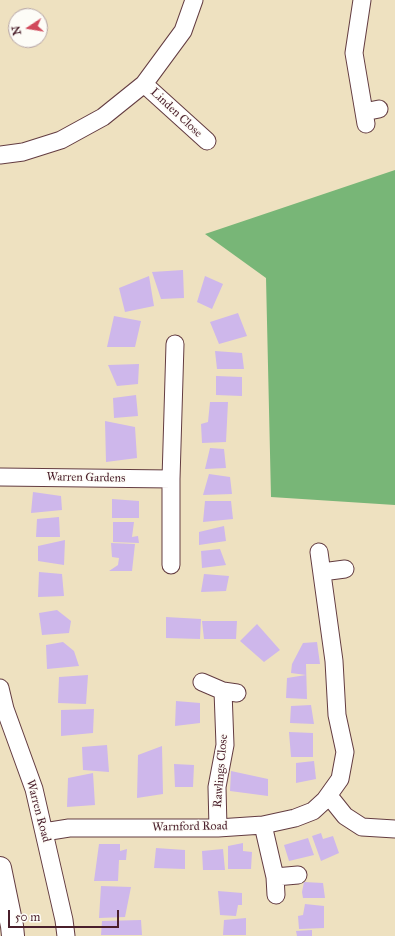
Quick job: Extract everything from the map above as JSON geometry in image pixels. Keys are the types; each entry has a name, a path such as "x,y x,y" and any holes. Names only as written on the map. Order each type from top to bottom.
{"street":[{"path":"0,155 23,152 61,140 103,117 144,84 183,31 194,0"},
{"path":"362,0 354,53 370,115"},
{"name":"Linden Close","path":"144,84 207,141"},
{"path":"170,565 171,479 176,344"},
{"name":"Warren Gardens","path":"0,477 171,479"},
{"name":"Warnford Road","path":"44,832 69,828 218,828 263,825 295,818 313,811 328,796 340,779 345,752 337,715 334,661 319,552"},
{"path":"322,572 345,569"},
{"name":"Rawlings Close","path":"202,682 230,692 225,745 217,787 218,828"},
{"name":"Warren Road","path":"0,688 5,709 34,789 64,920 66,936"},
{"path":"328,796 346,816 362,827 395,829"},
{"path":"263,825 275,877 276,895"},
{"path":"0,868 12,926 12,936"},
{"path":"275,877 298,875"}],"green space":[{"path":"395,170 395,505 271,497 266,278 205,234"}],"building":[{"path":"183,270 184,298 161,299 152,272"},
{"path":"149,276 154,306 125,312 119,288"},
{"path":"205,276 223,284 212,309 197,302"},
{"path":"238,313 247,336 219,344 210,322"},
{"path":"114,316 141,321 135,347 107,347"},
{"path":"215,351 242,353 244,369 217,369"},
{"path":"139,364 138,384 117,386 108,365"},
{"path":"216,376 242,377 242,396 216,395"},
{"path":"136,395 138,416 114,418 113,398"},
{"path":"210,402 228,402 226,442 202,443 201,424 208,422"},
{"path":"105,421 135,427 137,458 106,462"},
{"path":"210,448 224,449 226,468 205,469"},
{"path":"209,474 230,477 232,494 203,495"},
{"path":"33,492 61,496 62,510 31,513"},
{"path":"112,499 139,501 139,518 112,518"},
{"path":"205,501 231,501 233,519 203,522"},
{"path":"59,517 60,537 36,537 37,519"},
{"path":"113,522 134,522 132,537 138,536 139,543 113,542"},
{"path":"224,526 226,541 199,545 199,532"},
{"path":"65,540 64,565 38,561 38,546"},
{"path":"111,543 135,544 132,571 109,571 118,565 119,558 112,557"},
{"path":"220,549 226,565 202,568 201,551"},
{"path":"39,572 62,574 64,596 38,597"},
{"path":"204,574 229,576 226,591 201,592"},
{"path":"57,610 71,621 69,633 42,635 39,613"},
{"path":"166,617 201,619 200,639 166,638"},
{"path":"202,621 237,621 236,639 204,639"},
{"path":"257,624 280,650 264,662 240,641"},
{"path":"63,642 74,651 79,666 47,669 46,645"},
{"path":"317,642 320,664 306,664 307,699 286,698 287,678 306,675 291,673 292,664 303,643"},
{"path":"88,675 86,704 58,703 59,677"},
{"path":"176,701 200,703 200,723 175,726"},
{"path":"311,705 314,724 290,723 291,706"},
{"path":"94,709 93,733 61,736 61,710"},
{"path":"289,732 313,733 313,757 291,757"},
{"path":"107,745 109,772 83,770 82,747"},
{"path":"162,746 163,794 137,798 138,755"},
{"path":"314,761 316,779 296,783 296,763"},
{"path":"174,764 194,765 193,787 175,787"},
{"path":"231,771 268,779 268,796 230,791"},
{"path":"93,773 95,805 67,807 68,778"},
{"path":"321,833 323,839 333,836 339,853 321,861 312,836"},
{"path":"308,838 314,855 289,861 284,845"},
{"path":"243,843 243,851 252,852 251,869 228,869 228,846"},
{"path":"99,844 120,844 120,851 127,849 126,860 119,860 118,881 94,881"},
{"path":"156,848 185,850 185,869 154,868"},
{"path":"223,849 225,870 203,870 202,851"},
{"path":"304,882 323,883 325,898 303,898 302,892"},
{"path":"101,886 131,887 125,917 99,918"},
{"path":"218,891 242,893 242,905 238,905 236,916 220,915"},
{"path":"305,904 324,906 324,928 299,929 298,916 303,915"},
{"path":"246,918 246,935 223,935 224,920"},
{"path":"141,920 142,935 101,935 102,921"},
{"path":"312,930 312,936 297,936 296,931"}]}
